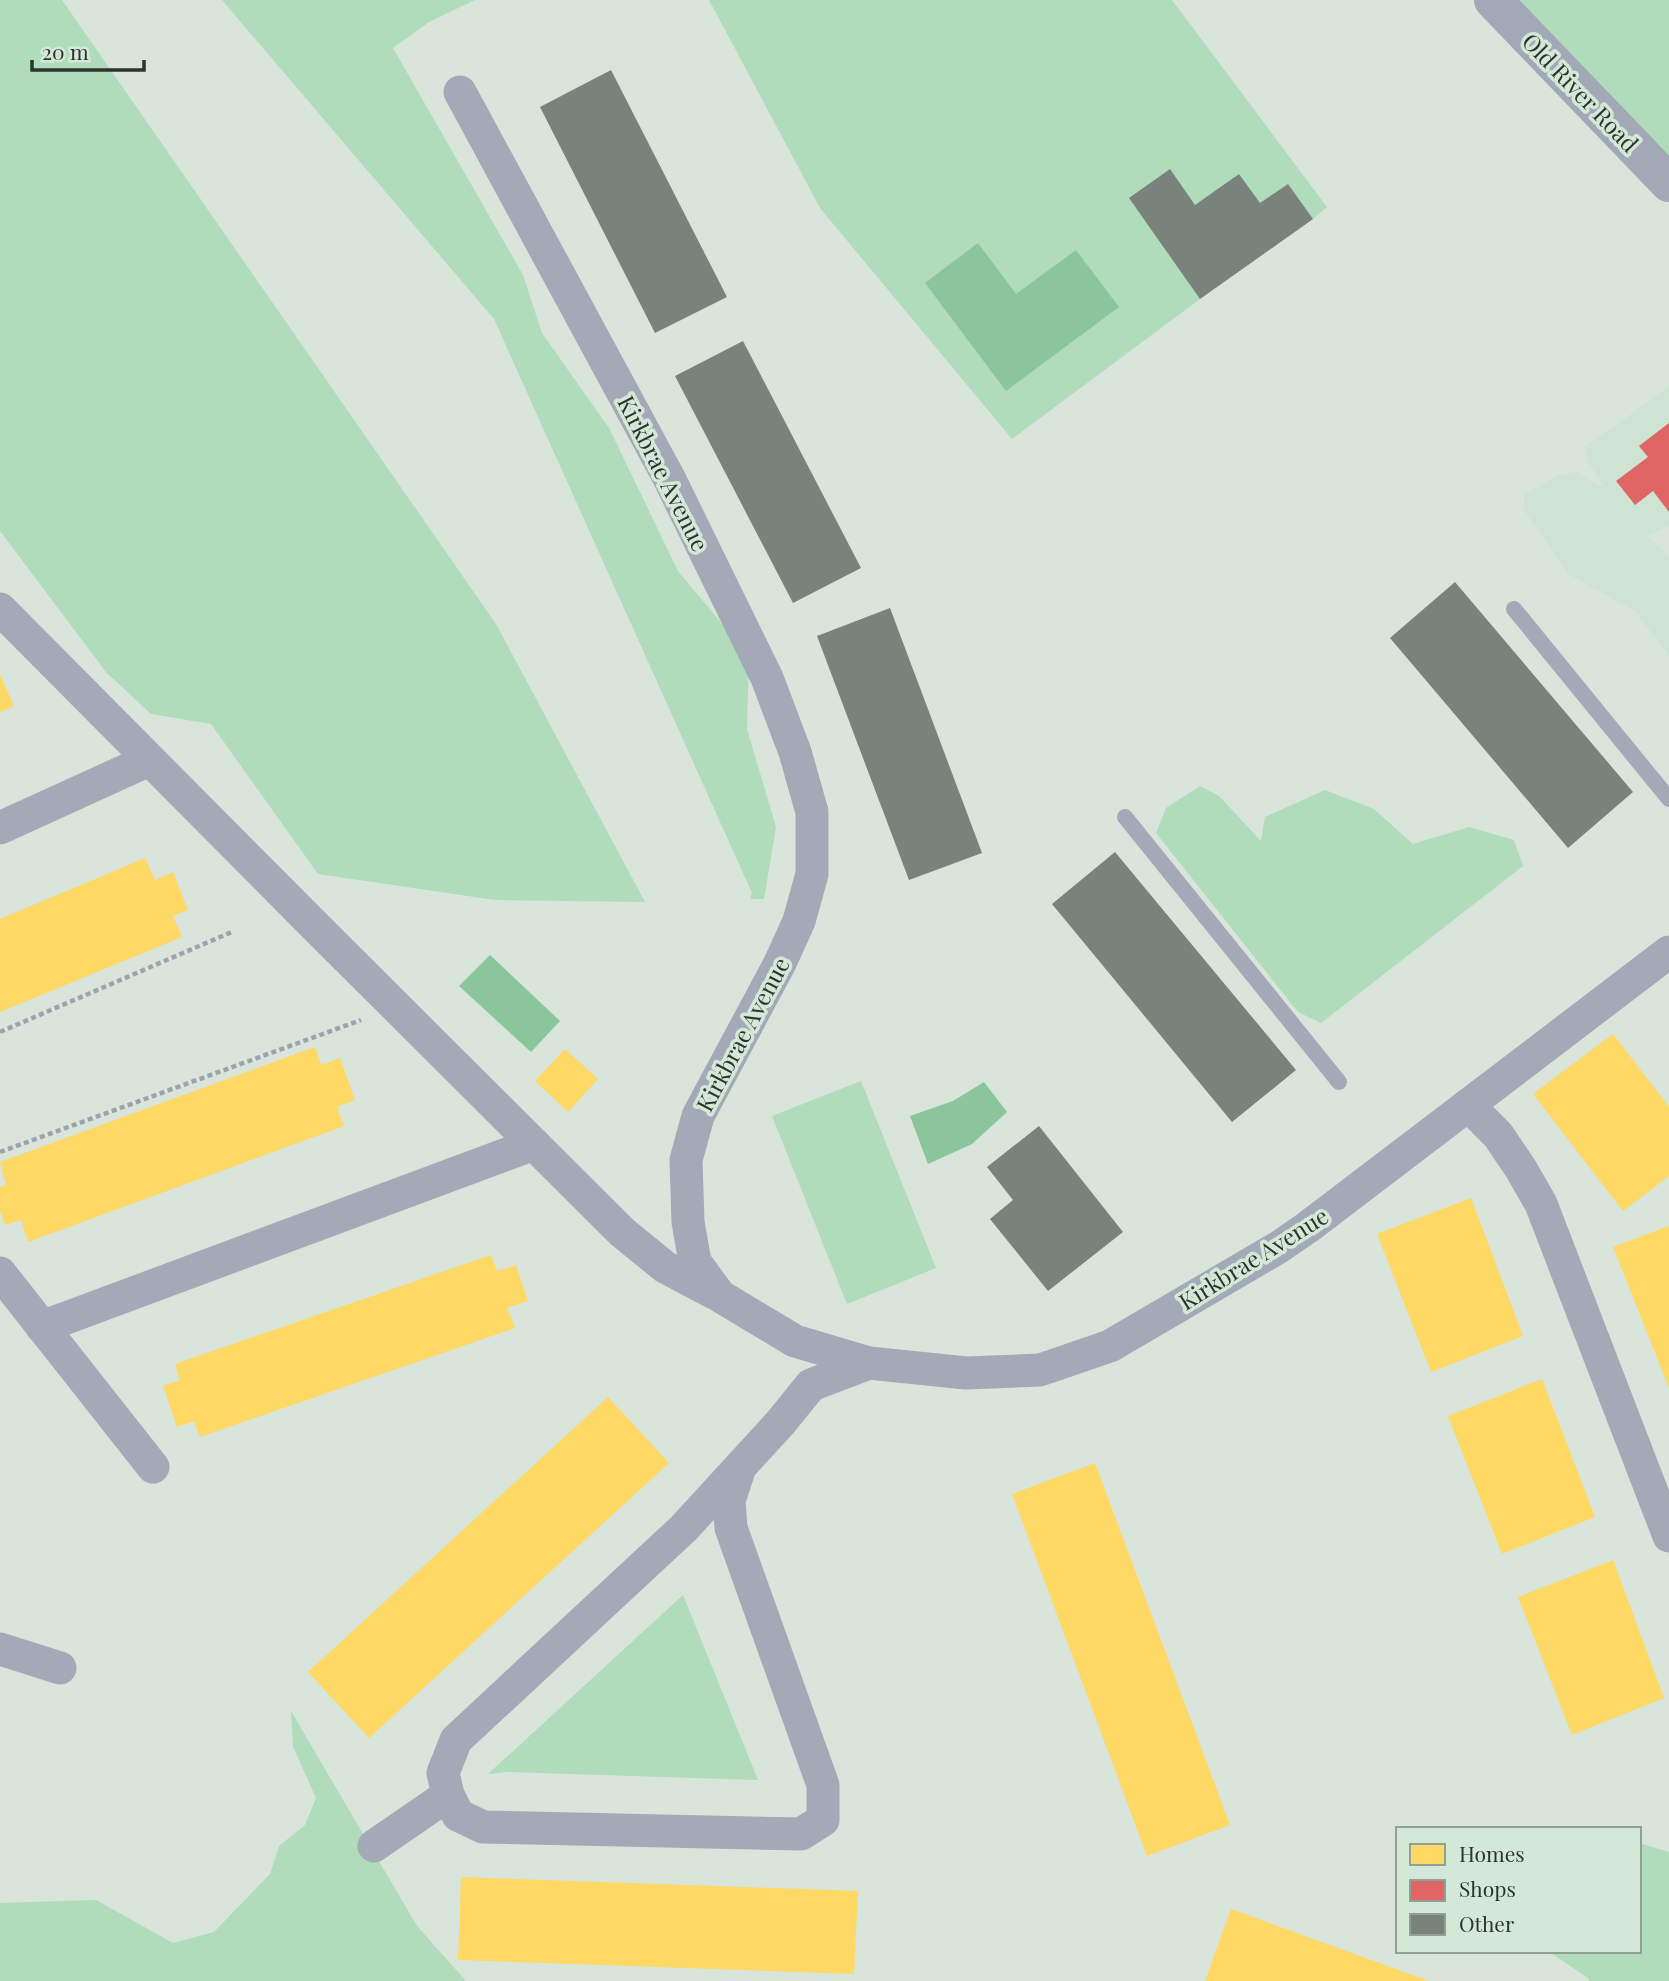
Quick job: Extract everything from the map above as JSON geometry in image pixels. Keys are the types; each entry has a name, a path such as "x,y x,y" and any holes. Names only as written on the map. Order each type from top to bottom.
{"main road":[{"name":"Old River Road","path":"1493,0 1669,183"}],"street":[{"name":"Kirkbrae Avenue","path":"460,92 668,478 767,678 795,752 812,812 812,874 799,921 780,963 698,1116 686,1160 688,1222 695,1262 720,1296 795,1341 869,1363 966,1373 1040,1370 1110,1346 1279,1247 1669,952"},
{"path":"0,609 275,888 622,1232 665,1267 720,1296"},
{"path":"0,828 149,760"},
{"path":"1468,1105 1498,1135 1521,1168 1541,1205 1669,1536"},
{"path":"42,1327 534,1144"},
{"path":"0,1273 153,1467"},
{"path":"740,1466 729,1501 731,1528 823,1785 823,1820 801,1835 483,1827 458,1815 448,1795 443,1773 456,1740 684,1528 740,1466 781,1422 811,1385 869,1363"},
{"path":"0,1649 60,1668"},
{"path":"374,1846 448,1795"}],"lane":[{"path":"1514,609 1669,799"},
{"path":"1125,817 1339,1082"}],"path":[{"path":"0,1032 234,931"},
{"path":"0,1152 398,1007"}],"shaded area":[{"path":"0,0 62,0 496,624 645,902 495,900 318,874 211,724 151,714 106,672 0,531"},
{"path":"222,0 475,0 429,22 393,48 523,275 542,333 609,428 678,571 749,656 747,729 776,827 764,899 750,899 752,893 494,319"},
{"path":"709,0 1172,0 1327,207 1012,439 820,208"},
{"path":"1493,0 1669,0 1669,183"},
{"path":"978,243 1016,294 1076,250 1119,307 1006,391 925,283"},
{"path":"1669,387 1669,526 1647,536 1669,557 1669,655 1635,611 1568,574 1524,510 1524,495 1557,476 1576,472 1605,487 1588,462 1585,447"},
{"path":"1200,786 1219,796 1261,841 1265,817 1325,790 1374,809 1413,844 1469,827 1514,840 1523,866 1321,1023 1298,1012 1156,833 1166,808"},
{"path":"490,955 560,1021 531,1052 459,986"},
{"path":"861,1081 936,1268 847,1304 772,1116"},
{"path":"984,1082 1007,1112 972,1144 928,1164 910,1116 953,1101"},
{"path":"683,1595 758,1780 507,1772 488,1774"},
{"path":"291,1711 417,1926 466,1981 0,1981 0,1903 96,1900 173,1943 214,1932 270,1874 279,1846 305,1825 316,1798 293,1747"},
{"path":"1641,1844 1669,1852 1669,1981 1589,1981 1551,1953 1641,1953"}],"building: Homes":[{"path":"0,674 14,706 0,712"},
{"path":"145,858 155,880 173,872 188,910 173,916 182,937 0,1012 0,919"},
{"path":"1613,1034 1669,1107 1669,1176 1623,1211 1533,1094"},
{"path":"315,1047 321,1065 340,1058 355,1100 337,1107 344,1126 28,1242 21,1220 5,1225 0,1211 0,1187 6,1185 0,1162"},
{"path":"565,1049 598,1079 568,1112 535,1081"},
{"path":"1471,1198 1523,1336 1431,1372 1377,1234"},
{"path":"1669,1226 1669,1388 1613,1247"},
{"path":"491,1255 497,1271 516,1265 528,1301 507,1308 515,1328 200,1437 194,1421 177,1427 163,1386 180,1380 175,1364"},
{"path":"1542,1379 1595,1517 1502,1554 1448,1416"},
{"path":"608,1397 669,1463 369,1738 308,1672"},
{"path":"1095,1463 1230,1825 1147,1856 1012,1494"},
{"path":"1613,1560 1664,1698 1572,1735 1518,1597"},
{"path":"461,1877 858,1891 854,1974 458,1960"},
{"path":"1231,1909 1429,1981 1205,1981"}],"building: Shops":[{"path":"1669,423 1669,512 1653,491 1635,505 1616,481 1648,457 1639,446"}],"building: Other":[{"path":"611,70 727,297 655,333 540,107"},
{"path":"1170,169 1195,205 1239,174 1260,203 1288,184 1313,219 1200,299 1129,198"},
{"path":"743,341 861,568 793,603 675,376"},
{"path":"1455,582 1633,792 1568,848 1390,638"},
{"path":"890,608 982,853 909,880 817,636"},
{"path":"1115,852 1296,1070 1232,1122 1052,904"},
{"path":"1039,1126 1123,1232 1048,1291 990,1219 1013,1200 987,1167"}]}
